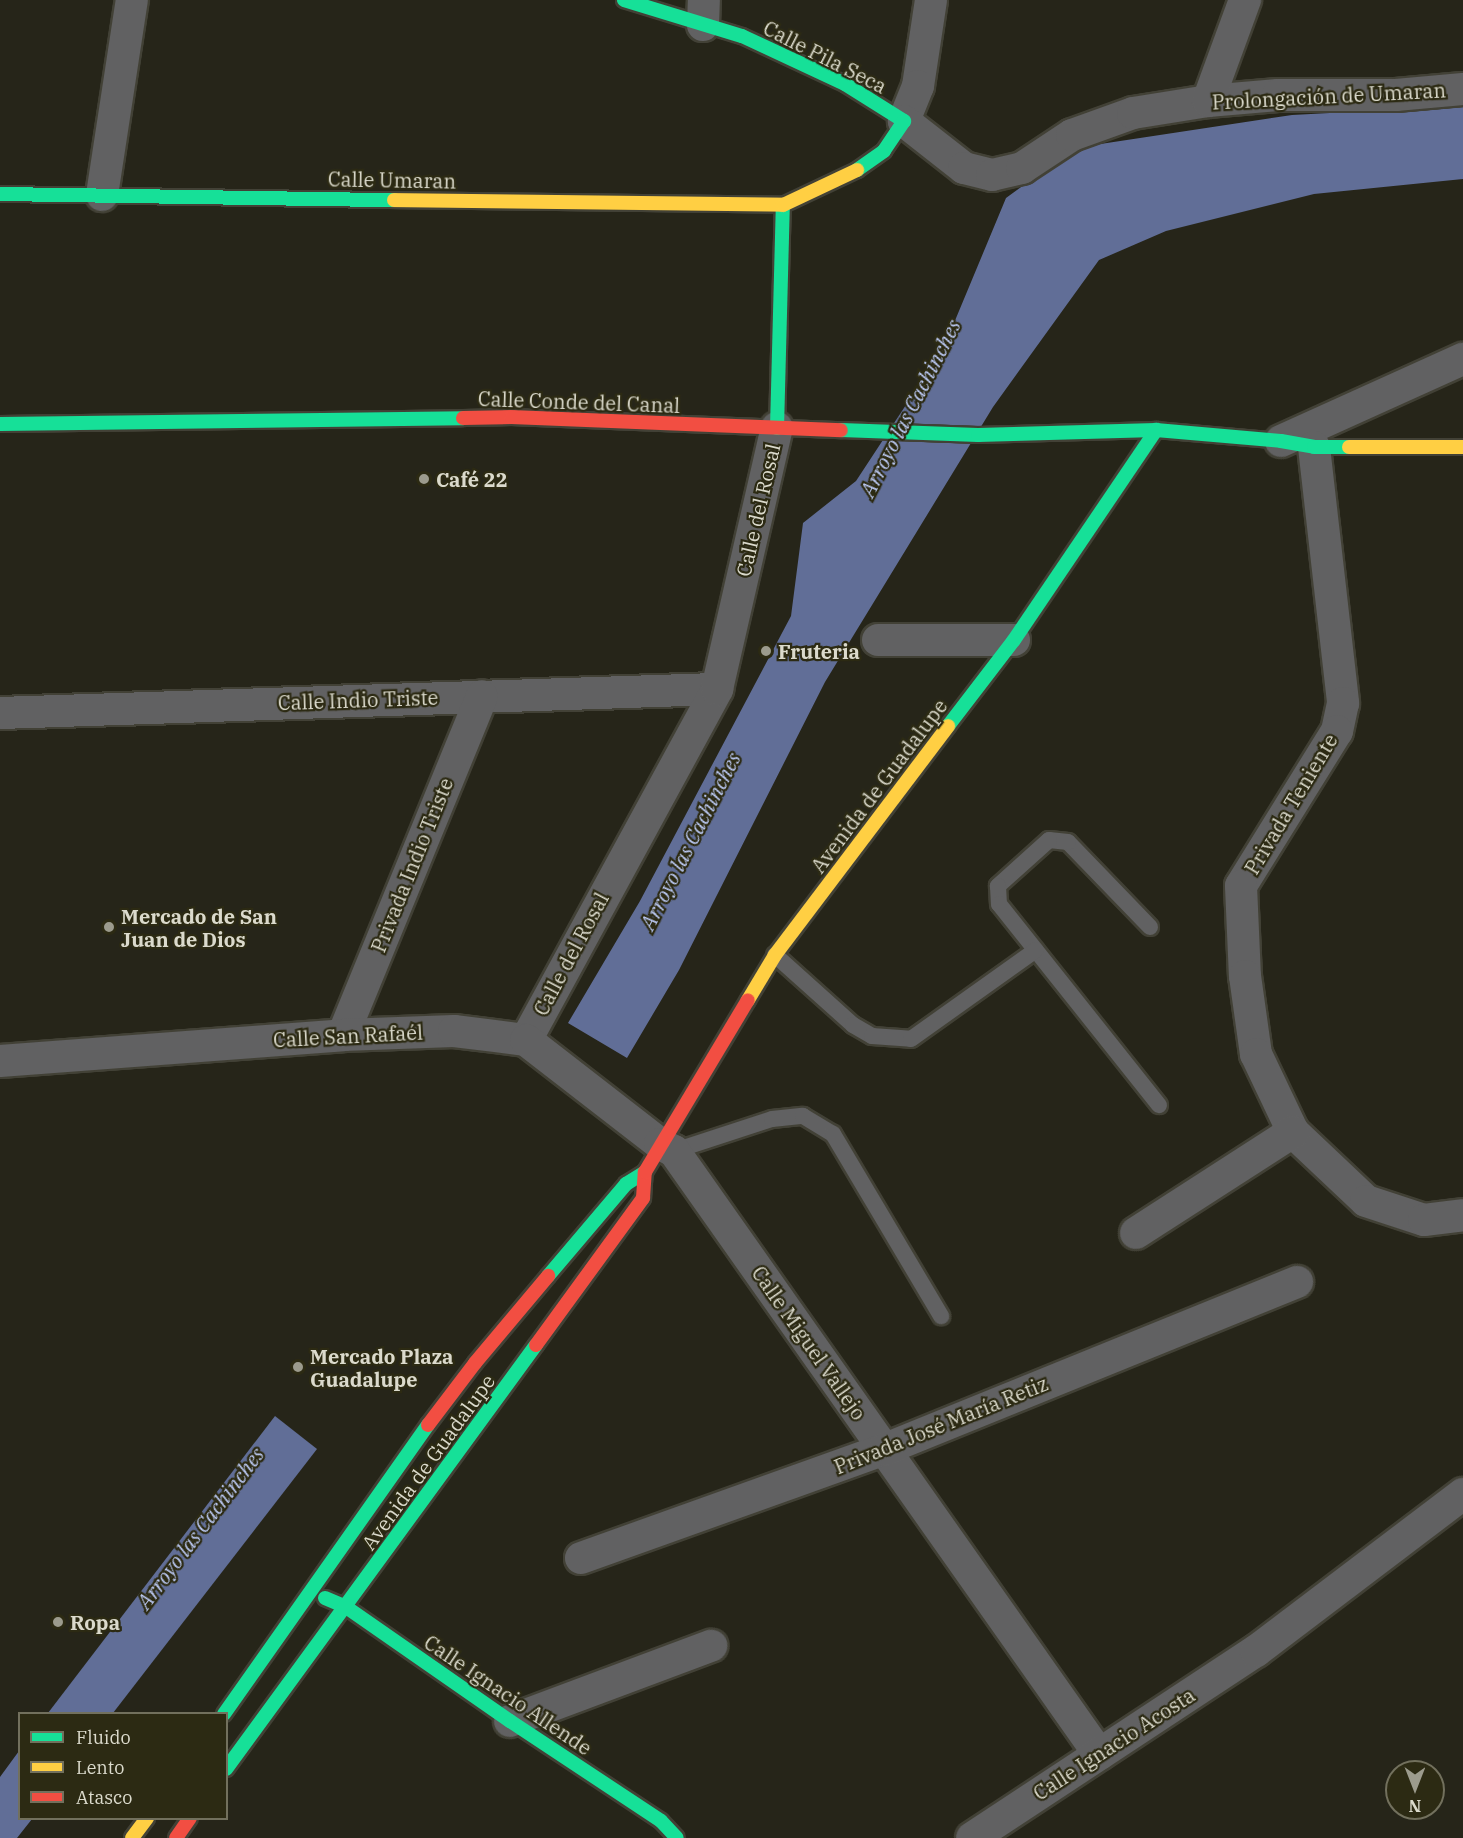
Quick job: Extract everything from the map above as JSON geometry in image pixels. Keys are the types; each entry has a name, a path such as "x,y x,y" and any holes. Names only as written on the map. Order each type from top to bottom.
{"street":[{"path":"102,195 132,0"},
{"name":"Calle Pila Seca","path":"624,0 704,12 742,36 845,84 904,121"},
{"path":"783,205 853,173 884,151 904,121 918,86 931,0"},
{"path":"1208,101 1245,0"},
{"name":"Prolongación de Umaran","path":"904,121 964,168 992,175 1022,168 1072,135 1123,117 1208,101 1278,95 1396,95 1463,89"},
{"name":"Calle Umaran","path":"0,194 783,205"},
{"name":"Calle del Rosal","path":"532,1044 717,688 777,428 783,205"},
{"path":"1281,441 1463,358"},
{"name":"Calle Conde del Canal","path":"0,424 512,417 978,435 1156,430 1281,441 1314,447 1463,447"},
{"name":"Avenida de Guadalupe","path":"225,1712 312,1592 400,1462 475,1363 626,1184 645,1172 667,1147 775,955 1014,640 1156,430"},
{"name":"Privada Teniente","path":"1314,447 1343,703 1337,731 1241,886 1245,976 1256,1054 1293,1132 1366,1201 1424,1220 1463,1215"},
{"path":"878,640 1014,640"},
{"name":"Calle Indio Triste","path":"0,713 717,688"},
{"name":"Privada Indio Triste","path":"343,1035 482,696"},
{"name":"Calle San Rafaél","path":"0,1061 343,1035 454,1031 532,1044"},
{"path":"532,1044 667,1147"},
{"path":"1136,1233 1293,1132"},
{"name":"Calle Miguel Vallejo","path":"667,1147 1100,1754"},
{"name":"Avenida de Guadalupe","path":"228,1766 643,1198 645,1172"},
{"name":"Privada José María Retiz","path":"581,1557 883,1450 1297,1282"},
{"name":"Calle Ignacio Acosta","path":"972,1838 1256,1651 1463,1494"},
{"name":"Calle Ignacio Allende","path":"312,1592 346,1607 510,1721 661,1821 677,1838"},
{"path":"510,1721 711,1646"},
{"path":"132,1838 146,1820"},
{"path":"176,1838 189,1820"}],"lane":[{"path":"1150,927 1068,842 1049,840 998,886 999,904 1159,1105"},
{"path":"775,955 853,1024 872,1036 911,1039 1036,950"},
{"path":"667,1147 772,1119 803,1116 833,1134 941,1316"}],"water":[{"name":"Arroyo las Cachinches","path":"1463,106 1463,179 1314,194 1166,231 1099,260 993,407 825,682 679,970 627,1058 568,1023 640,901 791,616 803,523 856,481 944,347 1006,198 1074,148 1292,115"},
{"name":"Arroyo las Cachinches","path":"275,1416 317,1449 114,1712 49,1712"},
{"path":"18,1752 18,1820 31,1820 17,1838 0,1838 0,1777"}],"traffic: fast":[{"path":"624,0 742,36 845,84 904,121 884,151 857,170"},
{"path":"0,194 394,200"},
{"path":"777,428 783,205"},
{"path":"0,424 463,418"},
{"path":"841,430 978,435 1156,430 1281,441 1314,447 1349,447"},
{"path":"948,726 1014,640 1156,430"},
{"path":"548,1276 626,1184 645,1172"},
{"path":"228,1766 536,1345"},
{"path":"225,1712 428,1425"},
{"path":"325,1598 346,1607 510,1721 661,1821 677,1838"}],"traffic: slow":[{"path":"394,200 783,205 857,170"},
{"path":"1349,447 1463,447"},
{"path":"748,1000 775,955 948,726"},
{"path":"132,1838 146,1820"}],"traffic: jam":[{"path":"463,418 512,417 841,430"},
{"path":"536,1345 643,1198 645,1172 748,1000"},
{"path":"428,1425 475,1363 548,1276"},
{"path":"176,1838 189,1820"}],"place":[{"name":"Café 22","path":"424,479"},
{"name":"Fruteria","path":"766,651"},
{"name":"Mercado de San Juan de Dios","path":"109,927"},
{"name":"Mercado Plaza Guadalupe","path":"298,1367"},
{"name":"Ropa","path":"58,1622"}]}
